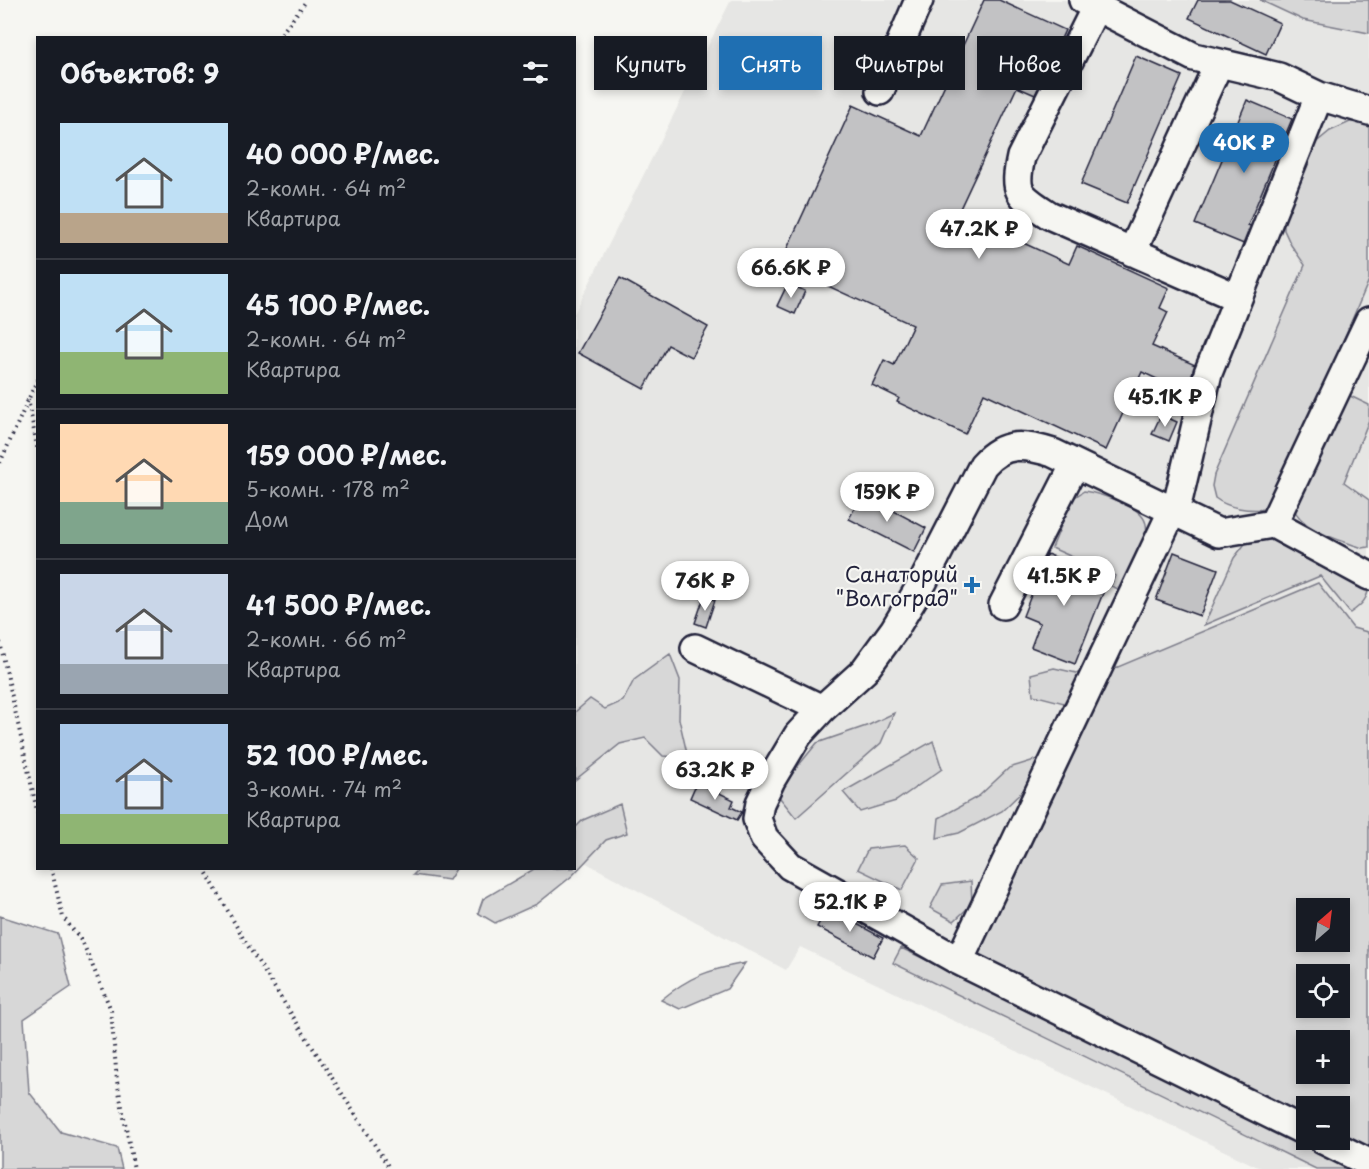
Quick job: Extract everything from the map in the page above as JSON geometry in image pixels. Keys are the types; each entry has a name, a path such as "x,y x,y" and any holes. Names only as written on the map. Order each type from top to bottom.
{"street":[{"path":"880,91 919,0"},
{"path":"1238,298 1048,215 1022,197 1016,179 1021,157 1089,3 1194,57 1279,77 1319,96 1369,111"},
{"path":"1132,252 1219,63"},
{"path":"959,961 1179,497 1208,373 1319,96"},
{"path":"1273,524 1369,321"},
{"path":"1296,1127 959,961 790,866 764,838 757,819 760,803 771,780 798,735 822,709 864,671 894,630 923,582 983,465 994,453 1010,448 1031,447 1053,453 1219,533 1273,524 1369,576"},
{"path":"1003,605 1075,464"},
{"path":"695,648 822,709"},
{"path":"1344,1150 1369,1162"}],"path":[{"path":"280,36 308,0"},
{"path":"0,463 36,382"},
{"path":"28,399 36,441"},
{"path":"0,642 36,805"},
{"path":"51,870 63,917 83,943 111,1010 117,1081 134,1169"},
{"path":"205,870 243,938 390,1169"}],"shaded area":[{"name":"Санаторий \"Волгоград\"","path":"731,0 1294,0 1369,22 1369,1169 1262,1169 800,947 786,970 576,858 576,310 686,90 707,90 707,48"},
{"path":"1260,0 1369,0 1369,33 1303,20"},
{"path":"1369,121 1369,280 1278,493 1265,509 1252,510 1226,504 1215,498 1212,486 1214,475 1305,265 1284,230 1284,210 1313,145 1330,131 1350,122"},
{"path":"1344,393 1369,405 1369,420 1344,482 1369,500 1369,547 1362,548 1312,528 1303,521 1292,505"},
{"path":"1084,491 1107,497 1130,507 1143,517 1146,523 1144,547 1126,592 1111,586 1115,576 1052,548 1072,499"},
{"path":"1281,536 1369,583 1364,601 1350,613 1320,576 1204,625 1234,558 1248,540"},
{"path":"1318,583 1353,628 1367,632 1369,635 1369,1150 1350,1141 1350,1096 1296,1096 1296,1115 974,958 1113,669"},
{"path":"670,654 680,680 679,719 688,758 663,756 645,738 620,744 576,779 576,711 590,699 605,709 623,701 634,680"},
{"path":"1054,668 1081,674 1064,703 1033,695 1031,674"},
{"path":"894,713 881,743 796,818 776,793 817,743 869,725"},
{"path":"933,741 942,769 896,801 860,812 843,792"},
{"path":"1041,758 1029,785 1002,811 959,833 937,838 939,818 979,796 1009,768"},
{"path":"620,804 627,833 606,840 572,876 537,904 495,923 478,913 483,899 532,870 576,870 576,827 583,820"},
{"path":"905,845 919,858 902,890 858,869 868,849"},
{"path":"418,870 455,870 449,880 413,875"},
{"path":"971,881 972,904 954,921 930,908 942,885"},
{"path":"0,916 58,934 71,987 24,1019 29,1092 61,1132 117,1148 122,1169 0,1169"},
{"path":"901,948 1296,1135 1296,1150 1329,1150 1369,1169 1316,1169 893,963"},
{"path":"745,963 727,989 680,1009 661,1000 681,985 700,975"}],"building":[{"path":"984,0 999,0 1065,30 1062,36 977,36 977,90 1016,90 958,213 1069,264 1077,246 1169,288 1160,308 1168,312 1152,346 1202,368 1189,394 1142,372 1106,450 984,393 965,434 897,402 899,398 872,385 884,360 894,365 913,325 780,264 853,105 921,136 942,90 965,90 965,41"},
{"path":"1198,0 1230,0 1280,23 1266,54 1189,18"},
{"path":"1136,56 1182,76 1127,203 1081,184"},
{"path":"1024,90 1037,90 1035,95"},
{"path":"1247,100 1292,119 1248,225 1259,229 1251,247 1195,224"},
{"path":"620,278 708,327 691,357 668,345 644,389 578,353"},
{"path":"788,283 805,291 795,314 777,306"},
{"path":"1161,415 1177,422 1169,441 1152,434"},
{"path":"862,494 926,528 914,552 849,519"},
{"path":"1174,552 1218,569 1200,616 1156,600"},
{"path":"1047,554 1109,578 1075,664 1031,647 1040,623 1023,616"},
{"path":"704,597 715,600 706,627 695,623"},
{"path":"697,782 734,800 731,807 742,812 737,820 690,798"},
{"path":"827,908 883,938 873,957 817,927"}],"place":[{"name":"Санаторий \"Волгоград\"","path":"972,585"}]}
